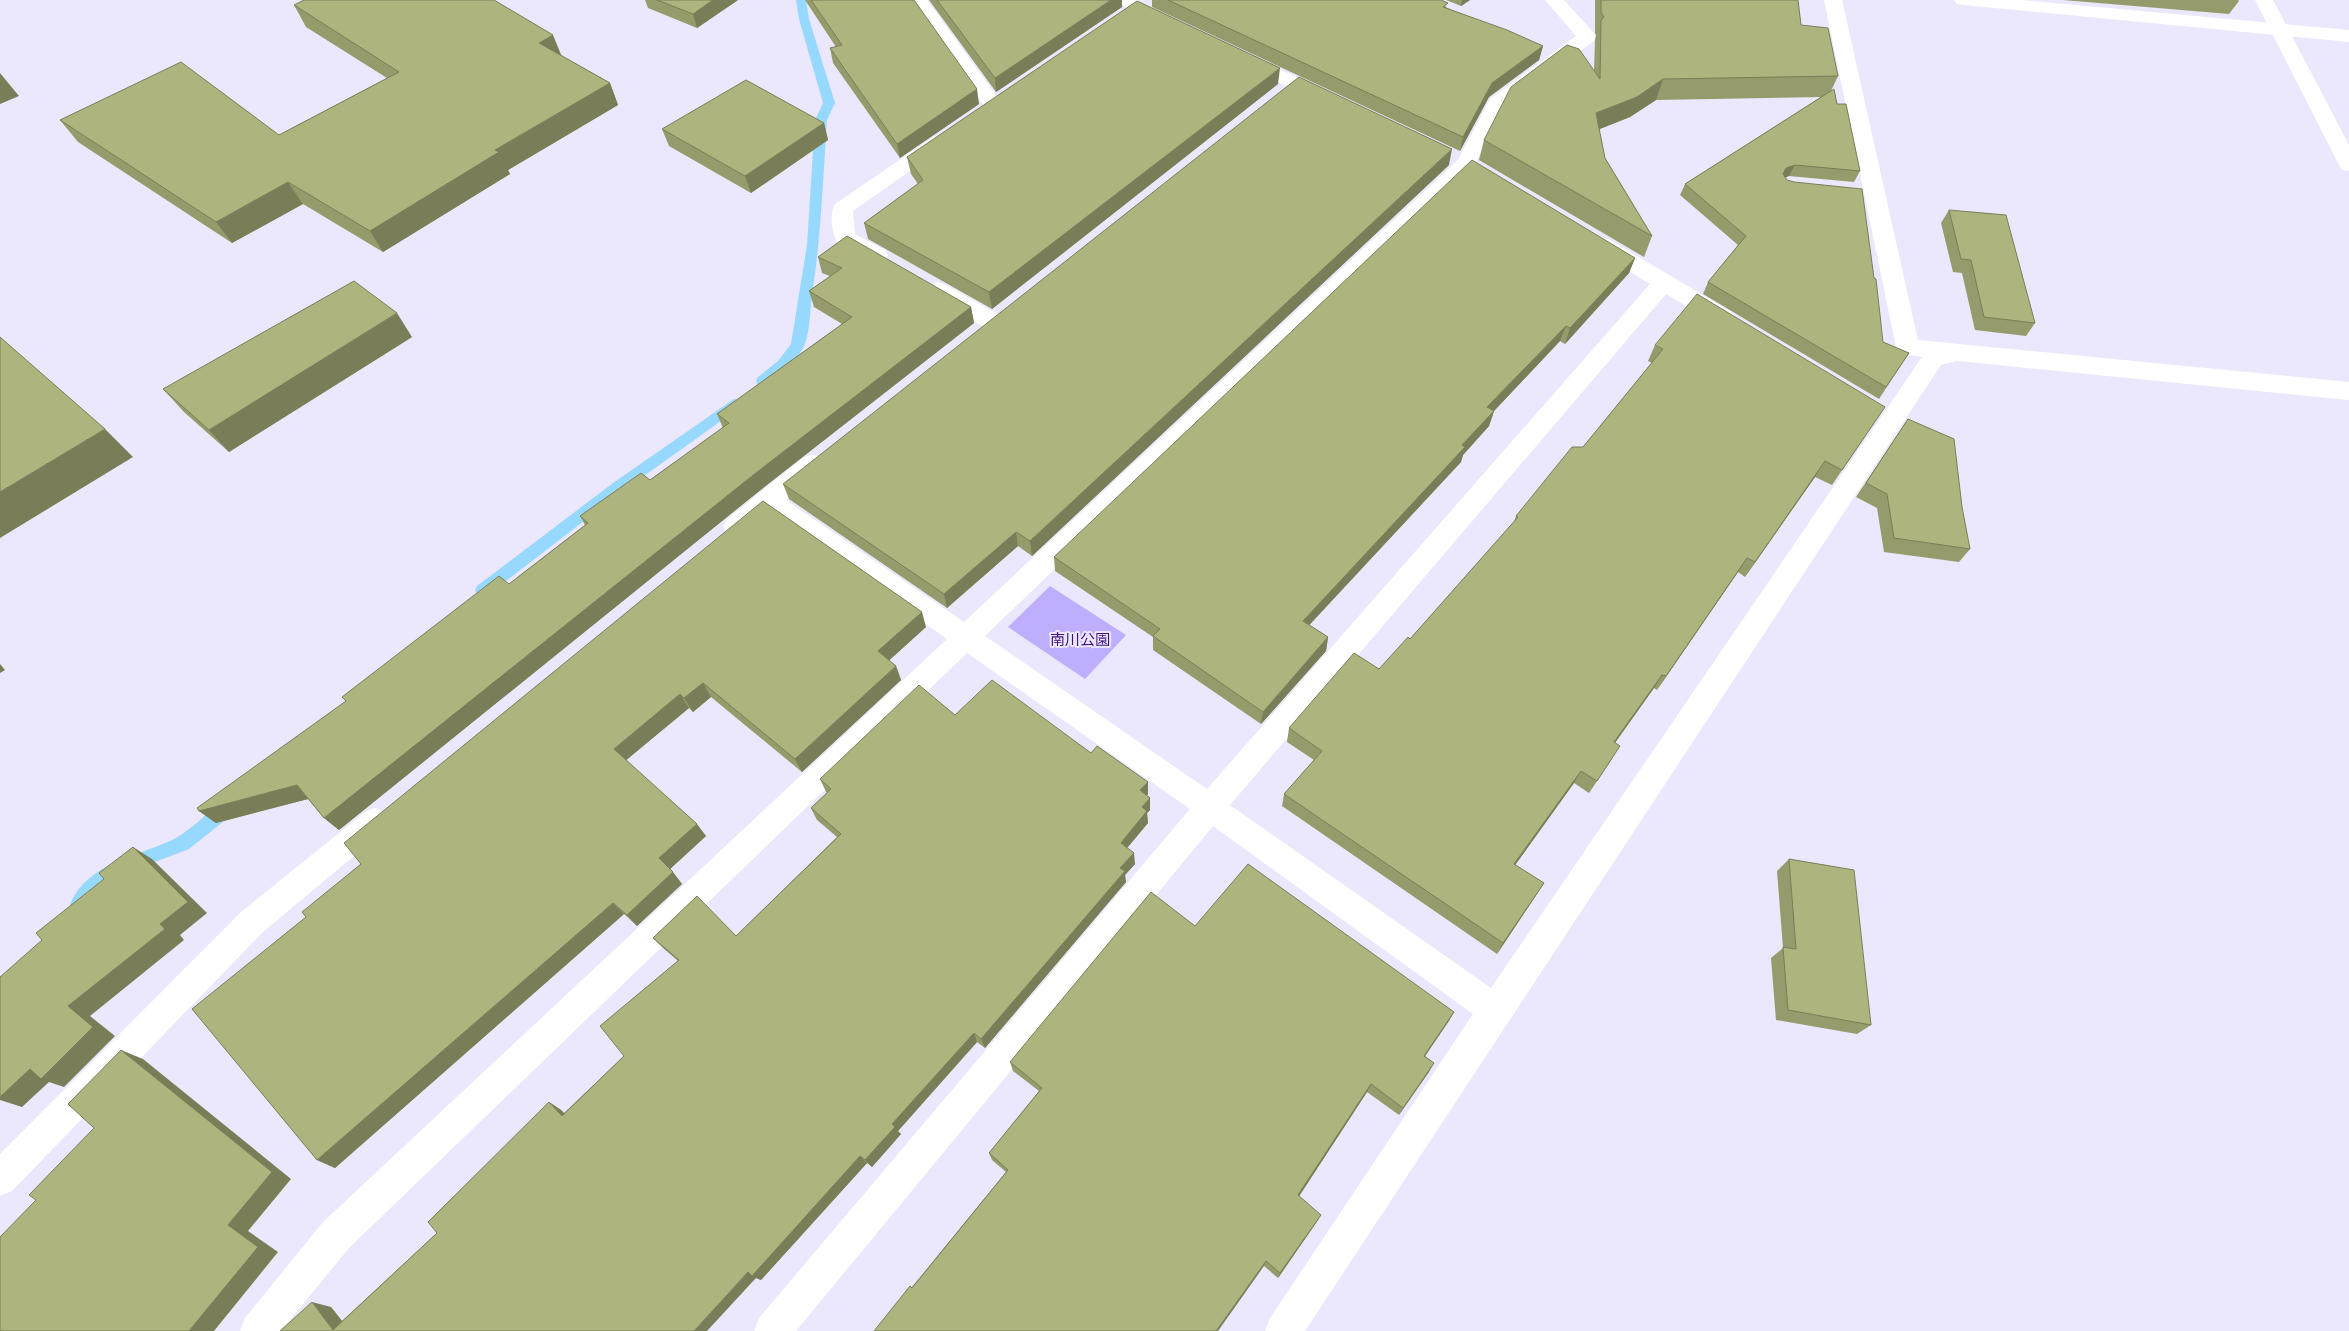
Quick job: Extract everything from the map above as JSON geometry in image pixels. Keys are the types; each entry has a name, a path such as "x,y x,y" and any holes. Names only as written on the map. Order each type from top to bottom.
{"street":[{"path":"918,0 993,105"},
{"path":"258,1331 336,1235 965,636 1466,163 1497,102 1548,55 1587,37 1554,0"},
{"path":"1833,0 1865,192 1908,347 2349,391"},
{"path":"1963,0 2022,3 2349,36"},
{"path":"2264,0 2349,165"},
{"path":"1133,7 1180,29"},
{"path":"1224,50 1349,108"},
{"path":"1272,102 1295,83"},
{"path":"894,265 845,237 842,209 953,132"},
{"path":"1581,232 1740,328"},
{"path":"919,279 1001,316 970,340"},
{"path":"772,1331 1210,807 1664,282"},
{"path":"1283,1331 1884,415 1933,358 1957,353"},
{"path":"714,544 830,451"},
{"path":"768,500 1210,807 1495,1010"},
{"path":"0,1179 252,922 391,808"}],"green space":[{"name":"南川公園","path":"1050,586 1126,635 1085,679 1008,627"}],"building":[{"path":"304,0 494,0 553,35 539,43 610,83 495,150 499,152 370,231 288,182 216,222 60,120 181,62 279,135 399,72 294,5"},
{"path":"657,0 713,0 693,14"},
{"path":"811,0 914,0 977,89 897,144 830,48 842,45"},
{"path":"937,0 1111,0 995,78"},
{"path":"1168,0 1441,0 1448,3 1443,7 1507,30 1543,46 1492,83 1463,137"},
{"path":"1601,0 1798,0 1801,25 1828,28 1838,76 1663,79 1637,97 1596,113 1605,158 1652,236 1484,140 1511,87 1567,45 1579,49 1600,79 1601,20 1604,17 1601,12"},
{"path":"1137,1 1280,68 989,292 864,223 923,180 907,157"},
{"path":"1299,77 1452,149 1030,541 1016,532 944,594 783,484"},
{"path":"746,80 824,123 745,176 662,129"},
{"path":"1834,89 1837,104 1846,104 1860,171 1795,165 1786,168 1783,174 1787,180 1794,182 1862,189 1874,278 1876,279 1883,342 1909,353 1886,387 1708,282 1746,236 1685,184"},
{"path":"1472,160 1635,258 1570,328 1566,326 1487,407 1494,411 1462,445 1465,447 1303,621 1328,637 1263,712 1153,636 1160,629 1054,557"},
{"path":"1949,210 2006,215 2035,323 1984,317 1971,260 1961,259"},
{"path":"847,236 971,307 752,476 324,818 297,785 199,811 197,808 346,701 342,697 499,576 509,584 588,523 580,516 641,473 650,480 729,423 717,414 852,317 809,291 842,268 818,257"},
{"path":"354,281 397,313 209,430 163,389"},
{"path":"1697,294 1885,407 1842,470 1825,461 1755,562 1747,558 1666,676 1662,675 1614,742 1620,746 1597,781 1581,771 1514,864 1544,883 1503,943 1284,794 1322,751 1289,728 1354,653 1379,669 1408,637 1410,639 1518,517 1516,516 1572,447 1583,447 1663,349 1655,345"},
{"path":"0,337 105,429 0,492"},
{"path":"1908,419 1954,439 1962,507 1970,549 1894,538 1887,494 1866,483"},
{"path":"763,501 922,612 878,651 896,666 795,759 703,683 684,698 680,694 614,749 697,824 659,858 673,872 627,915 613,903 317,1160 192,1009 306,917 302,912 361,864 344,843"},
{"path":"992,680 1091,753 1097,746 1148,782 1140,790 1150,798 1142,807 1147,811 1121,843 1134,853 1120,868 1125,871 981,1039 974,1033 892,1124 895,1127 865,1160 860,1156 752,1276 748,1272 694,1331 280,1331 312,1302 333,1330 437,1233 428,1222 549,1102 562,1116 624,1056 600,1026 679,960 653,938 697,896 736,936 841,834 811,808 831,789 820,779 919,685 955,715"},
{"path":"133,847 188,902 160,924 165,929 68,1006 93,1027 41,1079 30,1069 0,1097 0,977 42,940 36,933 104,879 99,873"},
{"path":"1789,859 1854,870 1871,1025 1788,1010 1783,947 1796,949"},
{"path":"1248,864 1454,1012 1424,1056 1434,1063 1403,1108 1371,1084 1298,1195 1321,1215 1280,1273 1266,1261 1216,1331 874,1331 910,1286 912,1288 1008,1170 989,1153 1042,1088 1010,1062 1151,892 1195,926"},
{"path":"121,1050 272,1172 228,1225 258,1247 189,1331 0,1331 0,1237 36,1200 29,1195 94,1128 68,1104"}],"waterway":[{"path":"763,381 791,355 798,344 813,245 821,120 829,103 804,19 801,0"},
{"path":"483,590 618,487 734,404"},
{"path":"79,904 100,880 125,865 183,843 228,807"}]}
